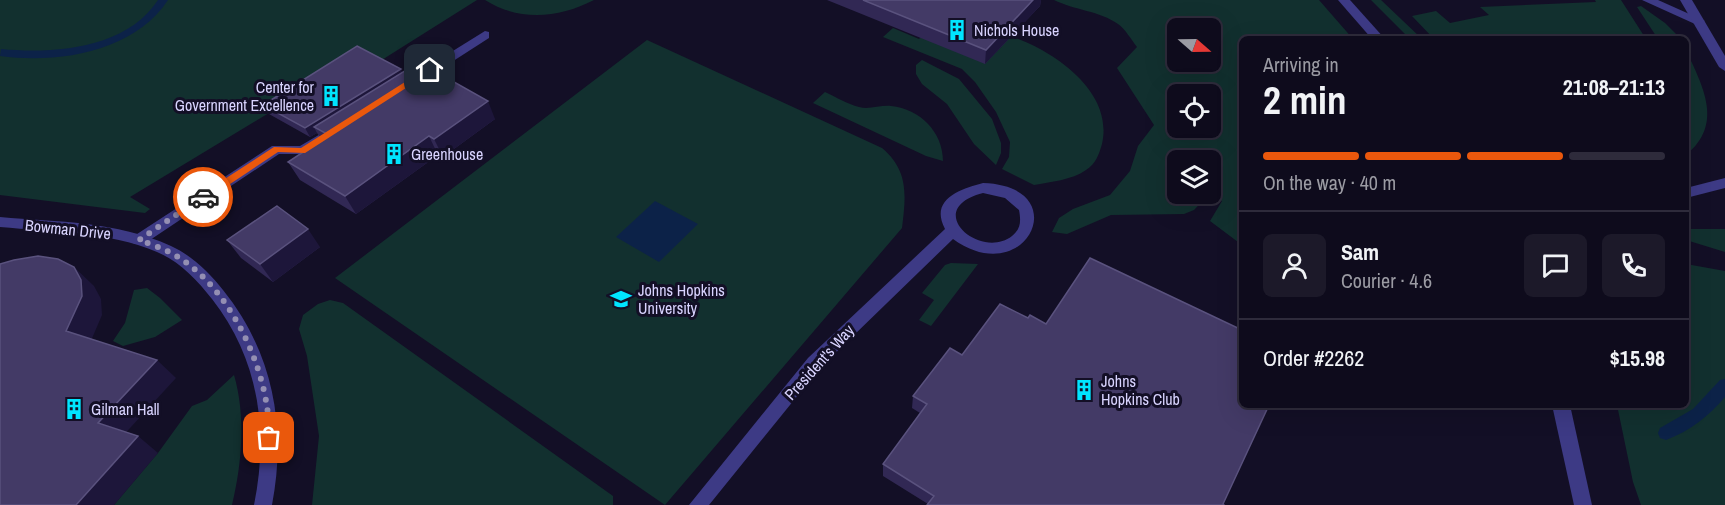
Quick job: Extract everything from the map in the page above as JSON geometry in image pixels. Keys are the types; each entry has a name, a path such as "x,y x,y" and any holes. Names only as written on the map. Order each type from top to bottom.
{"street":[{"path":"1344,0 1376,36"},
{"path":"1648,0 1699,21"},
{"path":"1686,0 1725,67"},
{"path":"399,90 485,35"},
{"path":"139,240 277,149 302,151 350,120"},
{"path":"1689,193 1725,183"},
{"path":"992,188 1004,191 1023,204 1028,214 1028,225 1024,235 1015,242 1002,247 974,246 952,231 948,220 948,210 953,200 974,189 992,188"},
{"name":"Bowman Drive","path":"0,222 111,233 139,240 173,254 198,272 225,303 244,336 261,377 270,418 268,480 263,505"},
{"name":"President's Way","path":"698,505 814,363 952,231"},
{"path":"1563,408 1583,505"}],"green space":[{"path":"0,0 477,0 377,63 269,113 130,197 150,209 145,213 0,195"},
{"path":"485,0 594,0 567,11 540,15 512,12"},
{"path":"1054,0 1319,0 1350,36 1239,36 1239,243 1210,221 1222,201 1221,150 1167,150 1167,204 1200,204 1194,210 1184,214 1111,215 1067,234 1052,232 1059,218 1073,209 1110,195 1130,171 1138,146 1154,125 1117,68 1137,47 1121,26 1111,20"},
{"path":"1371,0 1381,0 1419,36 1407,36"},
{"path":"1595,0 1621,0 1644,36 1431,36 1412,16 1436,11 1450,23 1489,15 1480,7 1596,2"},
{"path":"1641,6 1665,23 1678,36 1656,36 1637,7"},
{"path":"893,28 919,39 926,32 1005,35 1029,44 1063,64 1090,91 1099,107 1103,125 1102,144 1095,162 1074,176 1034,185 1002,169 1009,157 1010,142 996,112 975,82 962,69 883,37"},
{"path":"647,40 882,148 897,166 905,194 902,228 665,505 335,278"},
{"path":"1689,56 1699,78 1707,105 1704,131 1698,143 1689,152"},
{"path":"922,60 959,79 992,119 1001,143 1001,153 996,165 974,144 947,104 922,84 916,74 916,65"},
{"path":"825,92 859,107 891,106 902,108 920,117 928,124 939,141 943,161 926,156 813,103"},
{"path":"1689,229 1725,229 1725,252 1689,241"},
{"path":"951,263 978,264 931,326 919,320 934,300 922,293 945,265"},
{"path":"1689,265 1725,271 1725,505 1641,505 1633,482 1618,408 1689,408"},
{"path":"147,288 182,320 155,337 123,346 113,341 125,323 134,290"},
{"path":"330,300 343,303 613,496 613,505 312,505 319,436 307,356 299,329 303,315 318,304"},
{"path":"234,375 240,407 241,440 232,505 114,505 158,453 192,406 207,400"}],"water":[{"path":"655,201 698,224 659,262 616,237"}],"building":[{"path":"863,0 1033,0 986,50"},
{"name":"Center for Government Excellence","path":"357,46 401,69 305,128 263,105"},
{"path":"422,64 488,101 434,139 429,136 345,196 288,162 329,135 314,127 411,67 415,69"},
{"path":"277,206 308,229 260,264 227,240"},
{"name":"Gilman Hall","path":"38,256 58,259 74,267 81,280 82,296 66,331 157,360 98,423 138,436 76,505 0,505 0,264"},
{"name":"Johns Hopkins Club","path":"1090,258 1239,329 1239,408 1268,408 1224,505 927,505 934,496 883,464 927,404 913,396 950,348 962,355 1000,304 1028,318 1030,315 1046,324"}],"waterway":[{"path":"1,53 28,55 90,47 126,34 141,25 154,14 163,0"},
{"path":"1666,433 1699,414 1725,385"}],"way so far":[{"path":"203,197 139,240 173,254 198,272 225,303 244,336 261,377 270,418 269,438"}],"place":[{"name":"Nichols House","path":"957,30"},
{"name":"Center for Government Excellence","path":"331,96"},
{"name":"Greenhouse","path":"394,154"},
{"name":"Johns Hopkins University","path":"621,299"},
{"name":"Johns Hopkins Club","path":"1084,390"},
{"name":"Gilman Hall","path":"74,409"}],"route":[{"path":"203,197 277,149 302,151 430,70"}]}
